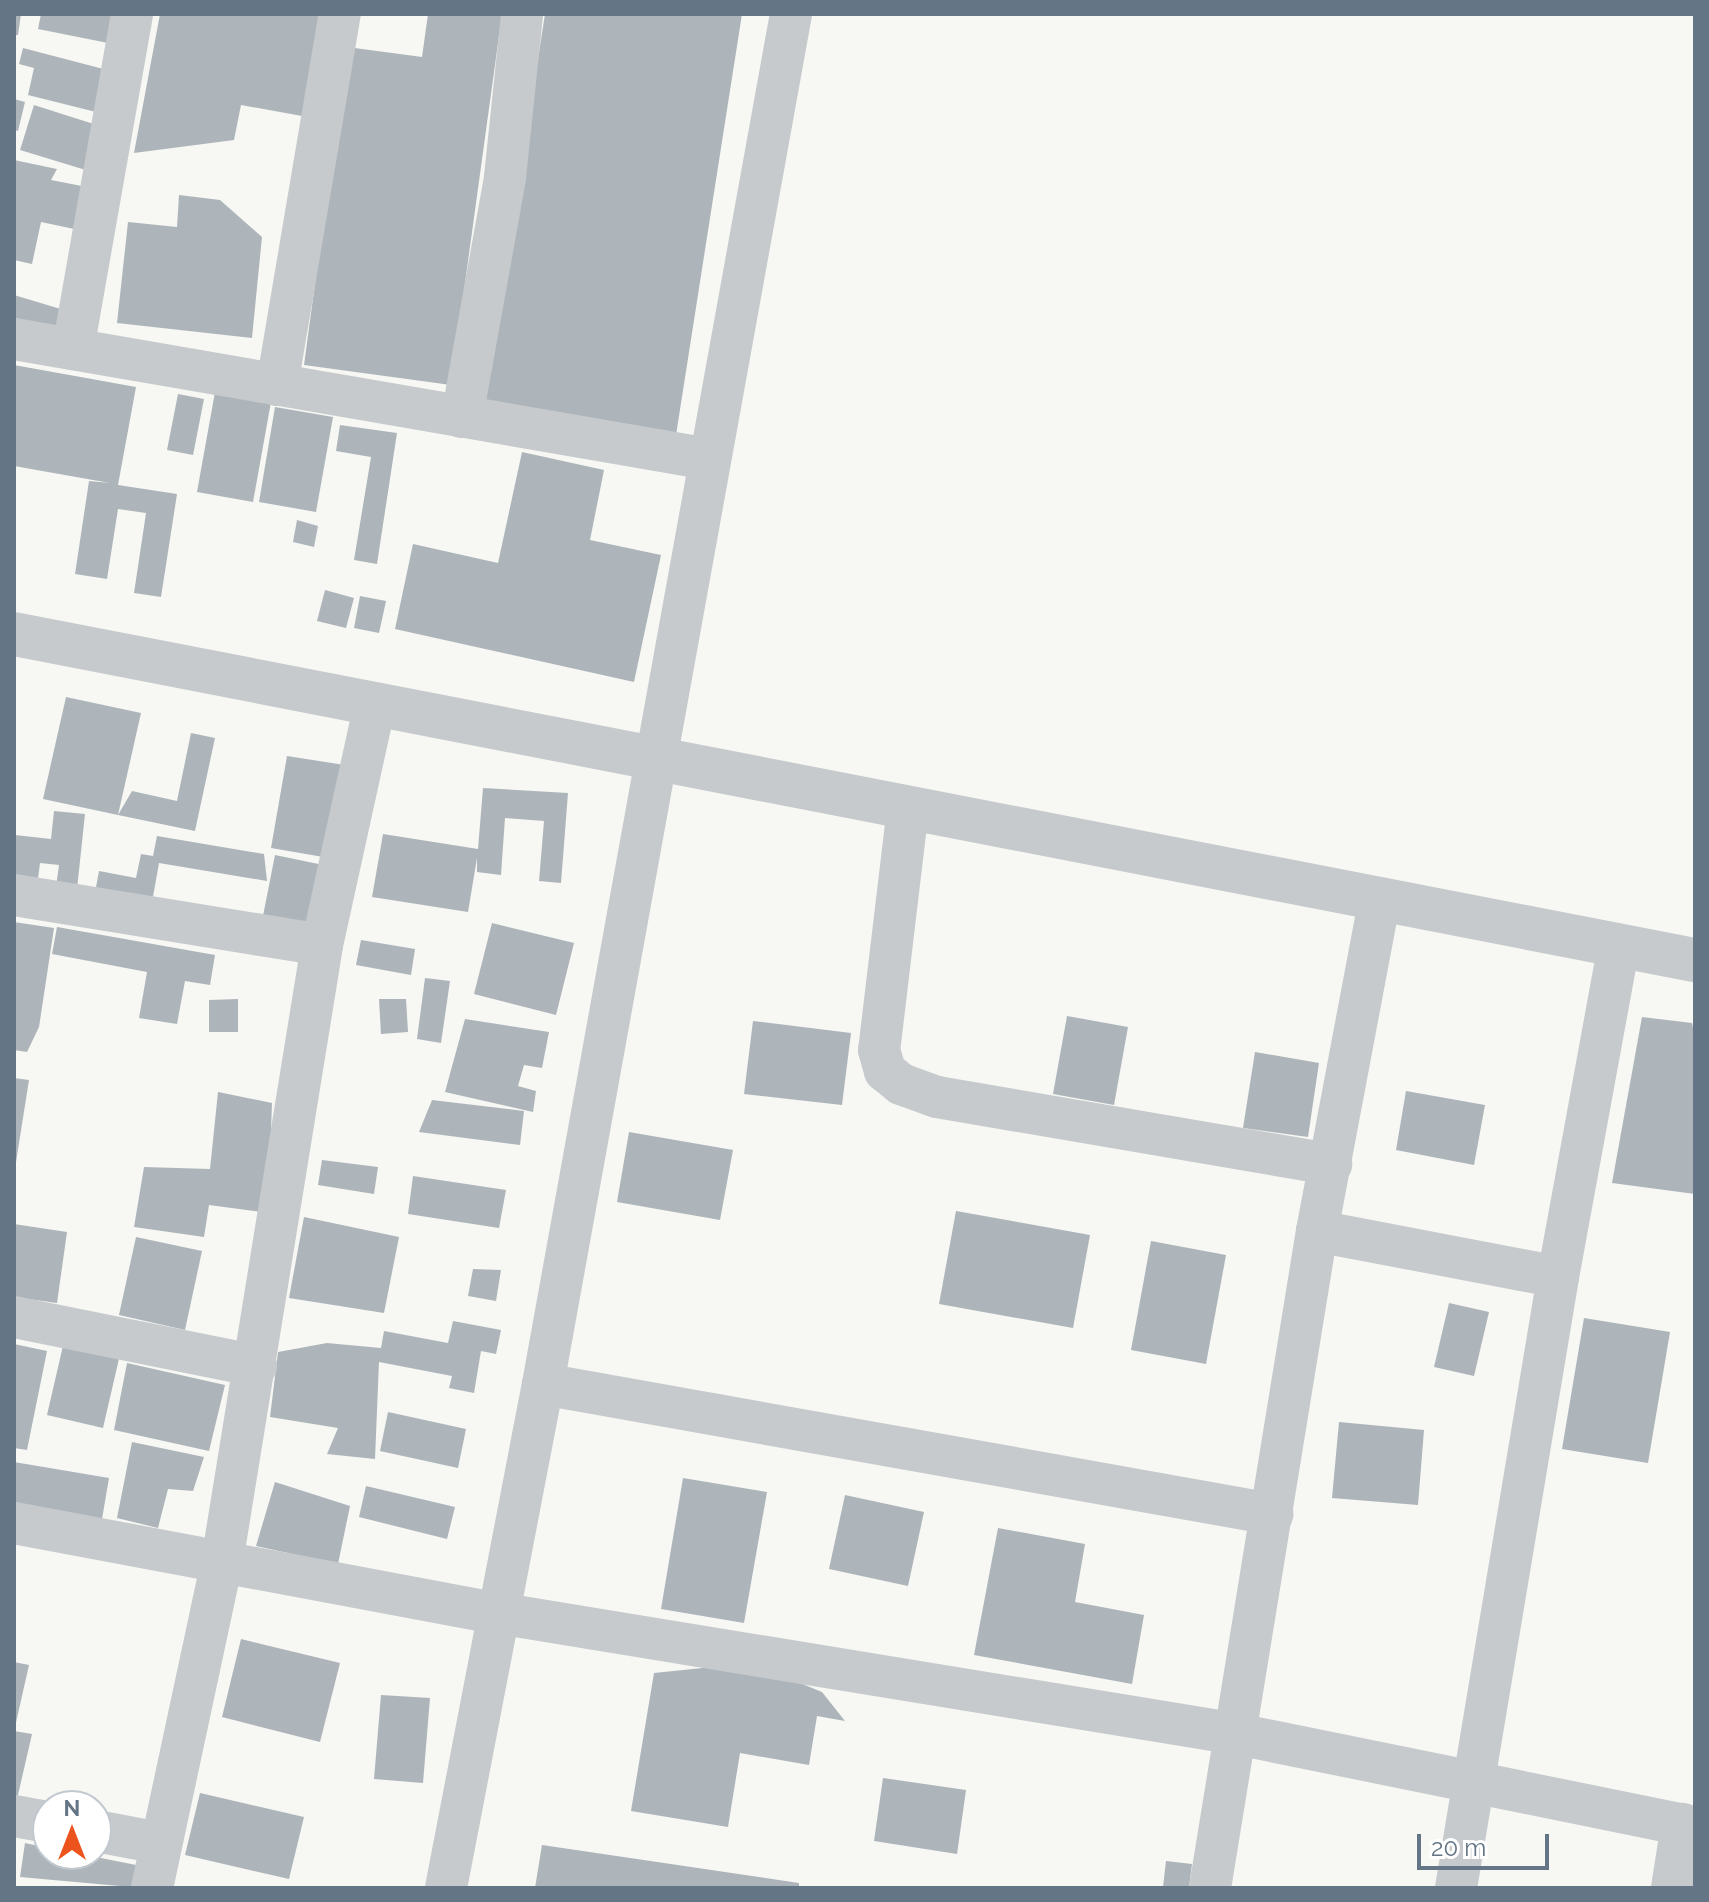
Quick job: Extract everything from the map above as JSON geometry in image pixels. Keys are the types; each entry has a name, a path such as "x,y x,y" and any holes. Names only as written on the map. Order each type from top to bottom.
{"street":[{"path":"73,349 132,14"},
{"path":"277,385 340,14"},
{"path":"462,417 505,177 522,14"},
{"path":"446,1888 543,1384 791,14"},
{"path":"14,339 709,459"},
{"path":"14,634 1695,960"},
{"path":"152,1888 159,1843 222,1562 322,945 375,704"},
{"path":"908,808 879,1050 885,1071 901,1084 937,1097 1331,1164"},
{"path":"14,895 322,945"},
{"path":"1210,1888 1317,1231 1380,899"},
{"path":"1456,1888 1558,1277 1619,945"},
{"path":"1317,1231 1558,1277"},
{"path":"14,1317 256,1366"},
{"path":"543,1384 1272,1514"},
{"path":"14,1523 497,1613 1237,1734 1474,1785 1688,1826 1672,1888"},
{"path":"112,1834 159,1843"}],"building":[{"path":"14,14 21,14 18,35 14,35"},
{"path":"41,14 119,14 113,44 38,29"},
{"path":"160,14 321,14 302,116 241,105 234,140 134,153"},
{"path":"428,14 502,14 451,385 304,365 347,47 422,57"},
{"path":"545,14 742,14 676,435 484,405"},
{"path":"23,48 111,71 100,113 28,95 34,68 19,64"},
{"path":"14,99 25,102 18,131 14,130"},
{"path":"34,105 103,127 89,171 20,150"},
{"path":"14,160 57,169 51,180 87,187 79,230 41,222 32,264 14,260"},
{"path":"179,195 220,200 262,237 252,338 117,323 128,222 177,227"},
{"path":"14,295 64,310 56,339 14,327"},
{"path":"14,365 136,387 118,485 177,494 161,597 134,593 146,513 118,509 107,579 75,574 89,481 110,483 14,466"},
{"path":"215,392 271,402 253,502 197,492"},
{"path":"178,394 204,399 193,455 167,450"},
{"path":"275,407 333,417 316,512 259,502"},
{"path":"340,425 397,433 377,564 354,560 371,457 336,451"},
{"path":"522,452 604,470 590,540 661,555 634,682 395,629 413,544 498,563"},
{"path":"297,520 318,526 314,547 293,542"},
{"path":"325,590 354,598 346,628 317,621"},
{"path":"360,596 386,601 379,633 354,628"},
{"path":"66,697 141,713 118,815 43,799"},
{"path":"191,733 215,738 195,831 118,815 132,791 177,801"},
{"path":"287,756 351,766 335,859 271,848"},
{"path":"483,788 568,793 561,883 539,881 544,821 505,818 501,875 477,872 477,858 468,912 372,897 383,834 478,849"},
{"path":"54,811 85,814 77,889 56,887 59,865 40,863 37,887 14,885 15,835 51,839"},
{"path":"157,836 264,854 267,881 159,863 151,908 94,898 99,871 136,878 141,854 153,856"},
{"path":"275,855 333,867 319,937 261,926"},
{"path":"14,922 54,928 39,1027 27,1052 14,1050"},
{"path":"492,923 574,943 556,1015 474,994"},
{"path":"57,927 215,955 210,985 185,981 177,1024 139,1018 147,972 52,954"},
{"path":"361,940 415,949 411,975 356,965"},
{"path":"425,978 450,981 441,1043 417,1039"},
{"path":"238,999 238,1032 209,1032 209,1000"},
{"path":"379,999 406,999 408,1032 381,1034"},
{"path":"1067,1016 1128,1027 1114,1105 1053,1094"},
{"path":"1642,1017 1692,1023 1695,1037 1695,1194 1612,1183"},
{"path":"465,1019 549,1032 542,1068 524,1065 518,1086 536,1091 533,1112 445,1092"},
{"path":"753,1021 851,1033 842,1105 744,1094"},
{"path":"1255,1052 1319,1063 1308,1137 1243,1128"},
{"path":"14,1078 29,1080 16,1162 14,1162"},
{"path":"1406,1091 1485,1105 1474,1165 1396,1150"},
{"path":"218,1092 272,1103 268,1213 209,1205 204,1237 134,1227 144,1167 210,1169"},
{"path":"432,1100 524,1111 520,1145 419,1132"},
{"path":"629,1132 733,1150 720,1220 617,1202"},
{"path":"322,1160 378,1167 374,1194 318,1185"},
{"path":"413,1176 506,1190 499,1228 408,1214"},
{"path":"956,1211 1090,1235 1073,1328 939,1304"},
{"path":"304,1217 399,1237 384,1313 289,1298"},
{"path":"14,1224 67,1232 57,1303 14,1297"},
{"path":"136,1237 202,1251 185,1330 119,1315"},
{"path":"1151,1241 1226,1255 1206,1364 1131,1350"},
{"path":"473,1269 501,1270 496,1301 468,1296"},
{"path":"1449,1303 1489,1312 1474,1376 1434,1367"},
{"path":"1584,1318 1670,1332 1648,1463 1562,1449"},
{"path":"453,1321 501,1330 496,1354 481,1351 474,1393 449,1388 452,1376 379,1362 375,1459 327,1454 338,1428 270,1417 278,1352 327,1343 381,1348 384,1331 448,1343"},
{"path":"65,1337 121,1350 103,1428 47,1415"},
{"path":"14,1344 47,1351 27,1450 14,1448"},
{"path":"127,1363 225,1385 209,1451 114,1430"},
{"path":"388,1412 466,1429 458,1468 380,1451"},
{"path":"1339,1422 1424,1430 1418,1505 1332,1498"},
{"path":"132,1442 204,1457 193,1491 168,1489 158,1528 117,1518"},
{"path":"14,1462 109,1478 102,1519 14,1504"},
{"path":"683,1478 767,1492 744,1623 661,1609"},
{"path":"275,1482 350,1506 338,1564 256,1546"},
{"path":"366,1486 455,1507 447,1539 359,1517"},
{"path":"845,1495 924,1512 908,1586 829,1569"},
{"path":"998,1528 1085,1544 1075,1602 1144,1615 1132,1684 974,1655"},
{"path":"241,1639 340,1663 320,1742 222,1717"},
{"path":"14,1662 29,1665 15,1727 14,1727"},
{"path":"751,1663 822,1692 845,1721 817,1716 809,1765 740,1753 728,1827 631,1811 654,1673"},
{"path":"381,1695 430,1698 423,1783 374,1779"},
{"path":"14,1731 32,1734 15,1808 14,1808"},
{"path":"883,1778 966,1790 957,1854 874,1841"},
{"path":"200,1793 304,1817 289,1879 185,1855"},
{"path":"25,1843 32,1845 32,1870 112,1870 112,1860 146,1867 142,1888 20,1877"},
{"path":"542,1845 799,1883 799,1888 535,1888"},
{"path":"1166,1861 1192,1864 1189,1888 1163,1887"}]}
